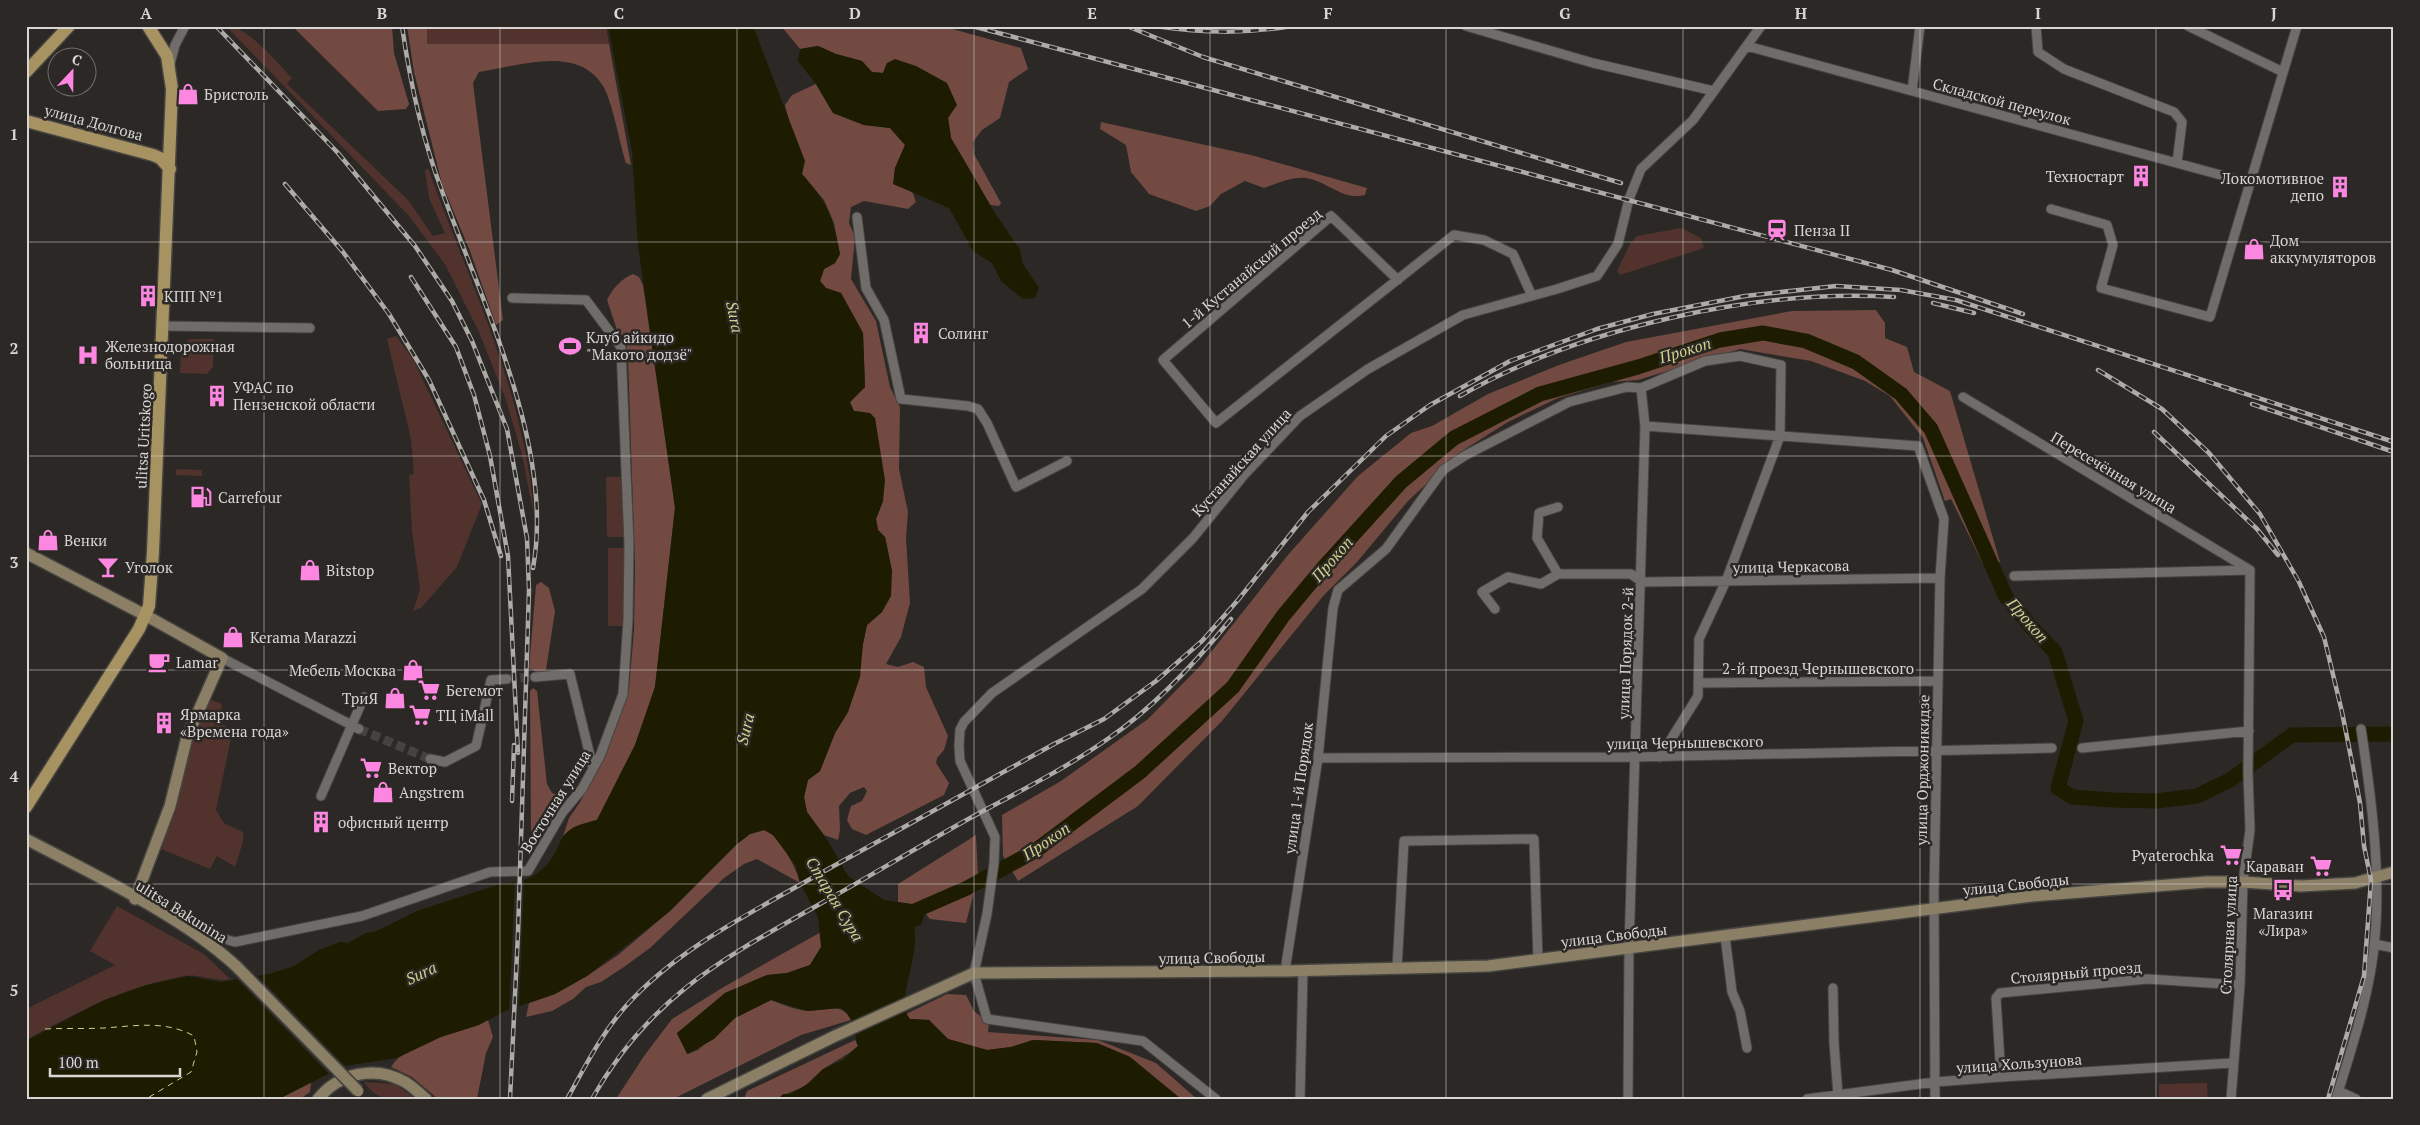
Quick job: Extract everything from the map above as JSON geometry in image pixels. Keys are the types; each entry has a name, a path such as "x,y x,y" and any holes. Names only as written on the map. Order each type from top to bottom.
{"main road":[{"path":"26,72 69,26"},
{"name":"ulitsa Uritskogo","path":"26,808 139,629 148,606 153,552 172,89 170,64 163,48 151,31 144,26"},
{"name":"улица Долгова","path":"26,121 153,155 160,158 170,169"},
{"name":"улица Долгова","path":"153,155 164,152 170,141"},
{"path":"26,553 145,615 222,658 187,738 170,806 135,899"},
{"name":"ulitsa Bakunina","path":"26,839 186,928 215,947 236,966 361,1095"},
{"name":"улица Свободы","path":"706,1099 835,1036 974,973 1303,971 1488,966 2032,896 2206,882 2242,882 2301,886 2355,883 2394,872"},
{"path":"318,1099 334,1083 364,1072 387,1075 405,1082 426,1099"}],"street":[{"path":"170,64 175,45 185,26"},
{"path":"1466,26 1593,63 1714,91 1761,26"},
{"path":"1912,91 1920,26"},
{"path":"2036,26 2038,52 2064,69 2174,112 2182,122 2178,163"},
{"path":"2188,26 2283,72"},
{"path":"2051,209 2107,225 2113,244 2101,288 2210,317 2297,26"},
{"name":"Складской переулок","path":"1747,46 2250,182"},
{"name":"Кустанайская улица","path":"974,973 994,863 994,837 960,761 960,730 969,716 992,693 1142,590 1193,538 1244,475 1300,416 1368,369 1463,315 1596,276 1618,244 1630,199 1641,169 1693,120 1714,91"},
{"name":"1-й Кустанайский проезд","path":"1331,216 1398,280 1216,423 1163,360 1331,216"},
{"path":"857,217 866,288 884,320 901,399 968,406 978,409 987,423 1016,487 1067,461"},
{"path":"1398,280 1454,235 1484,240 1513,254 1532,296"},
{"name":"Восточная улица","path":"186,928 235,942 362,916 490,872 528,871 562,813 582,789 593,768 623,694 624,684 629,544 621,347 586,300 512,298"},
{"path":"163,326 310,328"},
{"name":"улица 1-й Порядок","path":"1285,971 1318,758 1333,608 1338,590 1386,549 1442,470 1474,450 1569,402 1626,387 1641,388 1705,361 1740,356 1781,365 1780,436"},
{"name":"улица Порядок 2-й","path":"1628,1099 1629,948 1642,582 1645,426 1641,388"},
{"name":"Пересечённая улица","path":"1963,397 2250,570"},
{"path":"1645,426 1780,436 1726,580 1699,639 1698,696 1660,757"},
{"name":"улица Орджоникидзе","path":"1780,436 1918,446 1944,519 1940,578 1934,909 1935,1099"},
{"path":"1558,507 1539,514 1537,538 1558,574"},
{"path":"2014,576 2250,570 2250,731 2082,748"},
{"path":"1495,609 1482,592 1508,577 1541,584 1558,574 1631,574 1642,582"},
{"name":"улица Черкасова","path":"1642,582 1940,578"},
{"path":"222,658 356,727"},
{"path":"535,677 570,674 593,768"},
{"path":"430,759 445,762 476,746 491,680 507,679"},
{"name":"2-й проезд Чернышевского","path":"1698,683 1938,681"},
{"path":"321,796 356,727 364,697"},
{"path":"2356,1099 2338,1095 2368,983 2374,944 2378,878 2361,729"},
{"name":"Столярная улица","path":"2231,1099 2232,1063 2240,985 2242,882 2250,830 2248,762 2250,731"},
{"name":"улица Чернышевского","path":"1318,758 1660,757 2052,748"},
{"path":"1398,969 1404,841 1534,839 1538,960"},
{"path":"1725,936 1732,992 1740,1011 1747,1048"},
{"path":"2374,944 2394,948"},
{"path":"1300,1099 1303,971"},
{"path":"974,973 987,1019 1143,1040 1216,1099"},
{"name":"Столярный проезд","path":"2001,1077 1996,998 2000,993 2148,979 2240,985"},
{"path":"1833,988 1834,1043 1840,1096"},
{"name":"улица Хользунова","path":"1807,1099 1935,1082 2232,1063"}],"shaded area":[{"path":"226,26 243,32 270,55 292,78 287,84 408,200 433,236 445,233 429,198 425,171 428,168 508,382 520,426 529,471 534,516 522,455 506,400 479,332 446,266 410,217"},
{"path":"292,26 392,26 394,53 409,104 406,109 378,111"},
{"path":"407,26 427,26 427,44 609,44 631,165 626,163 613,112 603,86 592,73 579,65 546,61 529,63 479,72 473,83 503,320 496,325 470,251 442,184 414,72"},
{"path":"427,26 606,26 609,44 427,44"},
{"path":"781,26 942,26 1021,48 1028,69 1009,82 1000,118 982,130 973,142 974,154 1001,203 999,206 990,205 951,138 948,118 887,63 883,73 872,72 862,61 836,54 818,46 800,49"},
{"path":"816,84 833,113 864,125 890,128 905,145 895,168 894,184 912,191 916,202 908,209 864,201 851,207 849,223 855,237 851,279 876,321 890,387 900,407 899,469 908,512 906,538 910,603 901,637 886,664 898,667 913,662 924,667 926,687 948,736 944,750 937,758 936,763 949,783 944,795 866,835 852,829 847,820 851,806 862,801 867,791 864,787 850,793 839,806 840,830 838,840 824,835 807,812 804,797 808,780 820,771 835,733 848,712 867,625 882,612 892,571 885,537 878,530 876,519 883,501 875,418 863,412 853,411 850,402 865,387 863,333 841,293 826,288 820,281 824,269 835,263 840,254 834,223 824,200 802,174 785,105 792,95"},
{"path":"1101,122 1251,155 1367,188 1365,195 1357,196 1342,193 1306,178 1290,179 1264,188 1245,181 1221,194 1210,206 1196,211 1149,194 1131,172 1126,145 1100,129"},
{"path":"1681,228 1701,238 1704,248 1620,275 1617,271 1630,244 1637,236"},
{"path":"633,274 639,277 643,285 675,507 655,687 635,745 597,820 574,827 563,836 569,818 580,802 608,748 629,689 634,630 635,565 628,359 626,340 617,330 607,300 618,284"},
{"path":"1876,310 1885,323 1885,338 1907,347 1914,372 1950,391 2000,562 1983,564 1951,499 1945,501 1923,438 1890,396 1865,381 1811,361 1740,349 1638,380 1611,382 1558,398 1508,422 1462,451 1408,501 1357,562 1324,595 1222,721 1138,806 1018,881 1003,856 1002,815 1061,781 1148,719 1200,666 1287,556 1358,476 1411,433 1432,426 1488,394 1559,365 1626,342 1792,311"},
{"path":"396,336 413,359 482,504 457,567 421,608 413,611 420,589 412,531 409,475 414,474 411,439 387,339"},
{"path":"190,339 214,339 213,367 207,374 180,373 181,344"},
{"path":"176,469 202,470 202,476 176,475"},
{"path":"606,477 623,477 624,537 607,537"},
{"path":"608,548 625,548 625,626 608,626"},
{"path":"541,582 549,588 555,611 546,670 541,674 529,668 536,585"},
{"path":"533,688 537,691 547,784 552,793 568,798 535,841 531,836 530,691"},
{"path":"209,699 222,704 219,723 233,729 216,810 224,823 243,832 243,842 235,867 217,856 210,869 161,849 195,729"},
{"path":"764,830 776,838 781,845 795,869 800,883 757,859 744,864 724,878 650,948 624,967 601,982 586,987 573,999 552,1011 526,1017 529,1003 555,994 587,976 618,955 670,911 737,844 750,834"},
{"path":"976,835 978,877 966,923 930,919 918,905 898,902 898,884"},
{"path":"117,906 204,954 230,979 219,980 191,975 143,986 103,1001 64,1019 26,1040 26,1009 115,965 90,951"},
{"path":"821,932 821,947 810,965 787,973 767,975 725,993 677,1034 688,1054 698,1050 735,1018 771,1000 805,1011 838,1009 847,1014 851,1020 801,1035 673,1099 616,1099 644,1056 672,1019 722,988"},
{"path":"947,994 966,995 974,1011 989,1023 988,1032 1098,1040 1156,1063 1197,1099 1181,1099 1130,1057 1097,1043 1033,1040 1011,1047 987,1050 948,1039 929,1020 910,1019 906,1014"},
{"path":"488,1020 493,1037 486,1053 477,1099 438,1099 412,1077 391,1067 399,1058 422,1044"},
{"path":"855,1040 858,1046 822,1070 801,1088 778,1099 744,1099 747,1091"},
{"path":"311,1082 310,1092 300,1099 279,1099"},
{"path":"364,1082 395,1084 416,1099 381,1097 369,1089"},
{"path":"2207,1083 2208,1099 2159,1099 2159,1084"}],"water":[{"path":"608,26 753,26 805,161 802,174 824,202 832,219 840,254 835,263 824,269 820,281 826,288 841,293 863,333 865,387 850,402 854,411 870,413 875,418 885,480 883,501 876,519 878,530 885,537 892,571 891,596 882,612 867,625 860,677 848,712 835,733 820,771 808,780 804,797 807,812 828,841 848,876 884,900 918,905 924,916 921,925 914,927 914,951 905,1001 906,1011 910,1019 929,1020 948,1039 987,1050 1011,1047 1033,1040 1097,1043 1130,1057 1181,1099 778,1099 783,1094 790,1094 808,1084 823,1069 843,1060 858,1046 851,1020 841,1008 808,1011 771,1000 735,1018 714,1039 687,1054 677,1033 725,993 767,975 787,973 810,965 821,947 818,917 800,883 796,866 773,835 764,830 750,834 737,844 670,911 587,976 555,994 505,1011 479,1025 441,1037 397,1058 344,1066 279,1099 26,1099 26,1041 104,1000 147,985 188,976 221,982 269,974 294,966 319,950 340,942 348,943 417,911 503,883 527,879 541,871 552,859 568,831 597,820 635,745 655,687 675,508 638,245 632,152"},
{"path":"818,46 836,54 862,61 872,72 883,73 887,63 895,59 916,66 947,83 957,105 948,118 951,138 995,213 1020,250 1023,264 1039,288 1035,298 1023,299 1001,281 992,263 973,251 949,208 893,184 895,168 905,145 890,128 864,125 833,113 816,84 798,61 800,49"}],"pier":[{"path":"524,878 519,1009 509,1013 515,880"},
{"path":"256,974 347,1068 330,1075 235,977"}],"waterway":[{"name":"Прокоп","path":"903,916 967,888 1035,851 1140,772 1233,687 1283,616 1323,568 1401,482 1454,438 1540,394 1638,367 1720,340 1763,333 1806,341 1856,362 1901,394 1931,429 2006,597 2055,652 2076,721 2058,788 2072,797 2156,801 2197,796 2230,780 2292,735 2394,734"}],"ferry route":[{"path":"45,1029 150,1025 172,1028 194,1036 197,1052 191,1072 146,1099"}],"tunnel":[{"path":"507,679 535,677"},
{"path":"359,729 430,759"}],"railway":[{"path":"216,26 338,153 415,246 452,301 472,341 507,429 527,538 529,590 518,933 510,1099"},
{"path":"402,26 413,89 428,151 511,376 524,426 534,474 537,522 533,568"},
{"path":"972,26 1892,270 2023,314"},
{"path":"1127,26 1203,57 1621,183"},
{"path":"1155,26 1224,32 1292,26"},
{"path":"285,184 343,252 389,314 429,380 484,500 501,556"},
{"path":"411,277 456,347 474,395 490,456 508,556 518,753"},
{"path":"567,1099 594,1051 617,1017 646,986 667,968 713,935 763,906 1054,744 1104,719 1156,681 1202,641 1238,600 1308,512 1386,436 1430,405 1510,361 1597,329 1653,314 1745,296 1836,286 1901,290 1956,300 2394,442"},
{"path":"1460,396 1506,372 1558,351 1613,333 1670,318 1786,299 1842,296 1894,297"},
{"path":"1933,303 1974,313"},
{"path":"2098,370 2162,409 2209,453 2260,514 2299,582 2324,637 2342,712 2360,803 2364,846 2371,880 2364,976 2328,1099"},
{"path":"2252,404 2394,452"},
{"path":"2154,432 2257,529 2278,555"},
{"path":"592,1099 615,1063 639,1032 666,1005 694,982 756,940 1092,749 1159,698 1204,651 1231,619"},
{"path":"512,801 514,745"}],"place":[{"name":"Бристоль","path":"188,94"},
{"name":"Техностарт","path":"2141,176"},
{"name":"Локомотивное депо","path":"2340,187"},
{"name":"Пенза II","path":"1777,230"},
{"name":"Дом аккумуляторов","path":"2254,249"},
{"name":"КПП №1","path":"148,296"},
{"name":"Солинг","path":"921,333"},
{"name":"Клуб айкидо \"Макото додзё\"","path":"570,346"},
{"name":"Железнодорожная больница","path":"88,355"},
{"name":"УФАС по Пензенской области","path":"217,396"},
{"name":"Carrefour","path":"201,497"},
{"name":"Венки","path":"48,540"},
{"name":"Уголок","path":"108,567"},
{"name":"Bitstop","path":"310,570"},
{"name":"Kerama Marazzi","path":"233,637"},
{"name":"Lamar","path":"159,662"},
{"name":"Мебель Москва","path":"413,670"},
{"name":"Бегемот","path":"429,690"},
{"name":"ТриЯ","path":"395,698"},
{"name":"ТЦ iMall","path":"420,715"},
{"name":"Ярмарка «Времена года»","path":"164,723"},
{"name":"Вектор","path":"371,768"},
{"name":"Angstrem","path":"383,792"},
{"name":"офисный центр","path":"321,822"},
{"name":"Pyaterochka","path":"2231,855"},
{"name":"Караван","path":"2321,866"},
{"name":"Магазин «Лира»","path":"2283,890"}],"water label":[{"name":"Sura","path":"735,317"},
{"name":"Sura","path":"745,729"},
{"name":"Старая Сура","path":"835,899"},
{"name":"Sura","path":"421,973"}]}
